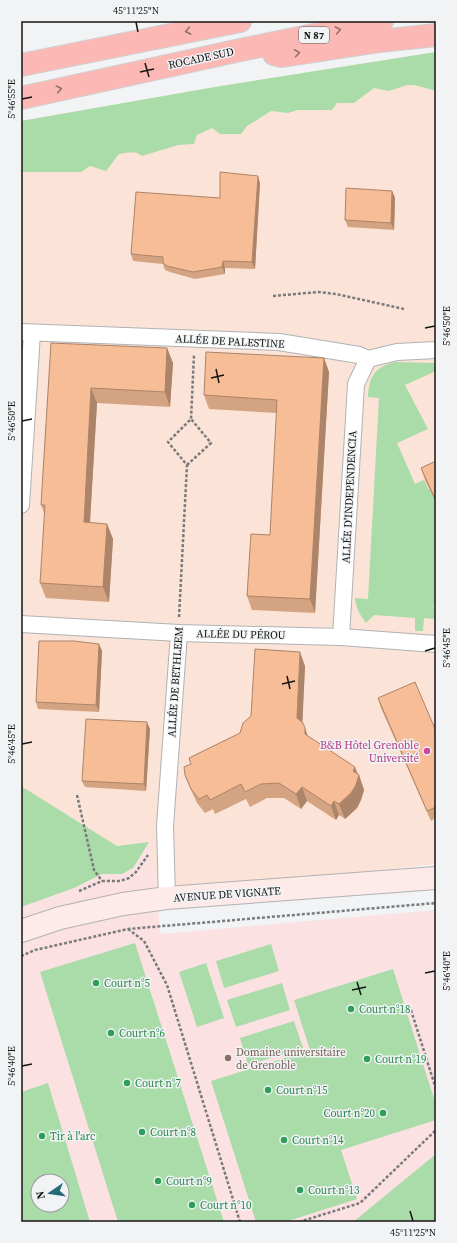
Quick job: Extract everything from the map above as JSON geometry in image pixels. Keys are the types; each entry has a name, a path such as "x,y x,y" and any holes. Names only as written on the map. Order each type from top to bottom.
{"highway":[{"path":"21,66 240,21"},
{"name":"ROCADE SUD","path":"21,98 382,21"},
{"path":"245,49 282,56 380,41 436,35"}],"street":[{"name":"ALLÉE DE PALESTINE","path":"26,333 278,342 359,355 368,359 397,352 436,350"},
{"path":"21,504 26,333"},
{"name":"ALLÉE D'INDEPENDENCIA","path":"341,637 356,384 368,359"},
{"name":"ALLÉE DU PÉROU","path":"21,624 179,633 341,637 436,644"},
{"name":"ALLÉE DE BETHLEEM","path":"167,898 165,826 179,633"},
{"name":"AVENUE DE VIGNATE","path":"21,932 60,918 123,904 167,898 436,878"}],"path":[{"path":"273,296 318,292 336,294 404,309"},
{"path":"191,419 211,443 187,465 168,442 191,419 195,338"},
{"name":"ALLÉE DE BETHLEEM","path":"179,633 187,465"},
{"path":"77,796 94,870 102,881"},
{"path":"74,894 102,881 120,881 128,878 136,872 151,851 165,850"},
{"path":"21,956 35,950 128,929 436,903"},
{"path":"128,929 144,941 167,984 240,1222"},
{"path":"410,1010 436,1089"},
{"path":"299,1222 360,1203 436,1130"}],"shaded area":[{"path":"436,52 436,864 348,874 157,890 149,842 117,846 21,786 21,121 215,87"},
{"name":"Domaine universitaire de Grenoble","path":"21,786 117,846 149,842 157,889 160,934 436,910 436,1222 21,1222"}],"green space":[{"path":"436,52 436,91 415,85 407,85 389,91 374,88 354,103 337,103 332,110 298,110 288,113 271,111 247,126 241,134 220,134 212,128 197,135 194,144 178,145 142,156 134,152 119,154 106,171 90,166 81,172 21,172 21,121 215,87"},
{"path":"395,362 436,363 436,371 405,385 428,429 397,443 415,484 424,480 429,490 431,489 436,503 436,604 433,606 436,612 436,619 424,618 423,631 415,631 415,618 374,615 366,623 356,605 355,598 368,599 379,398 368,397 370,383 374,374 378,370"},
{"path":"21,786 117,846 149,842 133,868 122,874 102,874 74,888 21,907"},
{"path":"135,943 224,1222 118,1222 40,972"},
{"path":"271,944 279,971 224,988 216,961"},
{"path":"206,963 224,1018 197,1027 179,972"},
{"path":"393,969 436,1105 436,1120 341,1150 357,1199 285,1222 256,1222 211,1081 310,1050 294,1000"},
{"path":"282,983 290,1010 236,1027 227,1000"},
{"path":"294,1021 303,1048 248,1065 240,1038"},
{"name":"Tir à l'arc","path":"48,1083 90,1222 21,1222 21,1092"},
{"path":"436,1154 436,1222 353,1222"}],"building":[{"path":"220,172 258,176 252,262 223,261 222,267 193,272 167,266 163,263 163,257 131,254 136,192 220,198"},
{"path":"346,188 392,191 391,223 345,220"},
{"path":"51,343 167,348 165,392 91,388 84,522 107,524 103,587 40,583 45,505 41,505"},
{"path":"206,352 324,358 310,599 247,596 251,534 270,535 277,400 204,395"},
{"path":"436,461 436,501 421,468"},
{"path":"39,641 74,641 99,644 96,705 36,702"},
{"path":"255,649 300,652 297,718 303,723 305,734 355,767 353,771 359,775 356,785 351,793 339,804 334,801 331,806 302,787 296,794 279,783 261,784 245,792 241,784 210,800 207,795 199,799 191,789 185,775 184,767 191,764 189,758 240,733 243,723 251,716"},
{"path":"415,682 436,731 436,807 427,811 378,698"},
{"path":"86,719 147,722 144,784 82,781"}],"place":[{"name":"B&B Hôtel Grenoble Université","path":"427,751"},
{"name":"Court n°5","path":"96,983"},
{"name":"Court n°18","path":"351,1009"},
{"name":"Court n°6","path":"111,1033"},
{"name":"Domaine universitaire de Grenoble","path":"228,1058"},
{"name":"Court n°19","path":"367,1059"},
{"name":"Court n°7","path":"127,1083"},
{"name":"Court n°15","path":"268,1090"},
{"name":"Court n°20","path":"383,1113"},
{"name":"Court n°8","path":"142,1132"},
{"name":"Tir à l'arc","path":"42,1136"},
{"name":"Court n°14","path":"284,1140"},
{"name":"Court n°9","path":"158,1181"},
{"name":"Court n°13","path":"300,1190"},
{"name":"Court n°10","path":"192,1205"}]}
